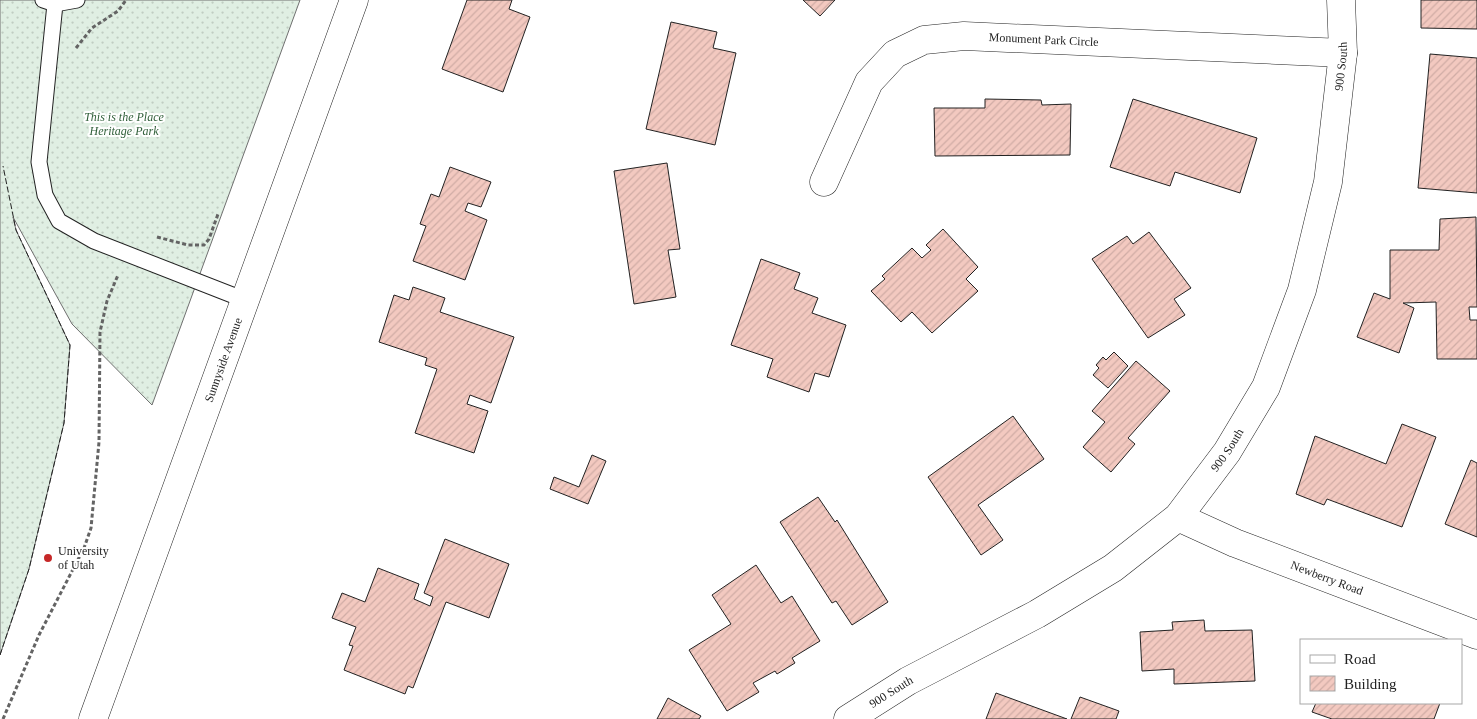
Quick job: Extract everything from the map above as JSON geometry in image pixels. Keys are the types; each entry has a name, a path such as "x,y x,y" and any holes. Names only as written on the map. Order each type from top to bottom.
{"street":[{"name":"Sunnyside Avenue","path":"93,719 354,0"},
{"name":"900 South","path":"848,719 908,681 1037,614 1112,568 1178,517 1227,452 1266,387 1302,290 1328,182 1344,53 1341,0"},
{"name":"Monument Park Circle","path":"824,182 869,82 895,54 924,40 964,36 1344,53"},
{"name":"Newberry Road","path":"1178,517 1235,543 1477,635"}],"lane":[{"path":"77,0 49,2 39,162 45,195 60,221 94,241 245,300"}],"path":[{"path":"72,55 84,36 92,28 118,11 126,0"},
{"path":"154,236 188,245 204,245 209,239 218,214"},
{"path":"4,719 39,634 84,548 91,528 99,442 100,332 107,302 118,276"}],"green space":[{"name":"This is the Place Heritage Park","path":"0,0 300,0 152,405 72,324 13,217 16,230 70,345 64,423 29,569 0,655"}],"building":[{"path":"467,0 512,0 509,9 530,17 503,92 442,69"},
{"path":"803,0 835,0 820,16"},
{"path":"1421,0 1477,0 1477,29 1421,28"},
{"path":"671,22 717,32 713,48 736,53 715,145 646,129"},
{"path":"1430,54 1477,58 1477,193 1418,188"},
{"path":"985,99 1041,100 1042,105 1071,104 1070,155 935,156 934,108 985,108"},
{"path":"1133,99 1257,138 1240,193 1175,172 1170,186 1110,167"},
{"path":"667,163 680,249 668,250 676,297 634,304 614,171"},
{"path":"450,167 491,182 481,207 468,203 465,211 487,220 465,280 413,261 426,226 420,224 431,194 439,197"},
{"path":"1476,217 1477,307 1469,307 1470,320 1477,320 1477,359 1437,359 1436,302 1403,303 1414,308 1399,353 1357,337 1374,293 1390,299 1390,250 1439,250 1440,219"},
{"path":"943,229 978,267 966,279 978,291 932,333 912,312 901,322 871,291 885,279 882,276 912,248 922,258 931,250 926,245"},
{"path":"1149,232 1191,288 1174,299 1185,315 1148,338 1092,259 1127,236 1133,244"},
{"path":"761,259 800,273 794,289 818,298 812,313 846,325 829,377 815,373 809,392 767,377 773,359 731,345"},
{"path":"413,287 445,298 440,312 514,337 491,403 470,395 467,404 488,411 474,453 415,433 437,369 425,365 427,358 379,342 394,295 409,300"},
{"path":"1114,352 1128,366 1108,388 1093,375 1099,368 1096,365 1103,357 1106,360"},
{"path":"1136,361 1170,391 1128,438 1135,444 1111,472 1083,447 1105,422 1092,411"},
{"path":"1013,416 1044,459 978,505 1003,540 981,555 928,477"},
{"path":"1402,424 1436,437 1402,527 1327,499 1324,505 1296,494 1315,436 1386,464"},
{"path":"592,455 606,461 588,504 550,489 554,477 579,487"},
{"path":"1471,460 1477,463 1477,537 1445,524"},
{"path":"818,497 835,522 837,520 888,602 852,625 836,601 832,603 780,522"},
{"path":"445,539 509,564 489,618 446,602 413,688 408,686 405,694 344,670 353,646 349,645 356,627 332,618 342,593 365,602 378,568 419,584 414,599 430,606 433,597 424,593"},
{"path":"756,565 781,603 792,596 820,641 792,658 795,663 777,674 775,671 753,683 759,692 727,711 689,650 731,624 712,595"},
{"path":"1204,620 1205,631 1252,630 1255,681 1174,684 1174,669 1142,671 1140,632 1173,630 1172,622"},
{"path":"996,693 1067,719 986,719"},
{"path":"1080,697 1119,711 1116,719 1071,719"},
{"path":"668,698 701,716 699,719 657,719"},
{"path":"1316,704 1440,704 1434,719 1332,719 1312,712"}],"fence":[{"path":"0,655 29,569 64,423 70,345 16,230 3,166"}],"place":[{"name":"University of Utah","path":"48,558"}]}
